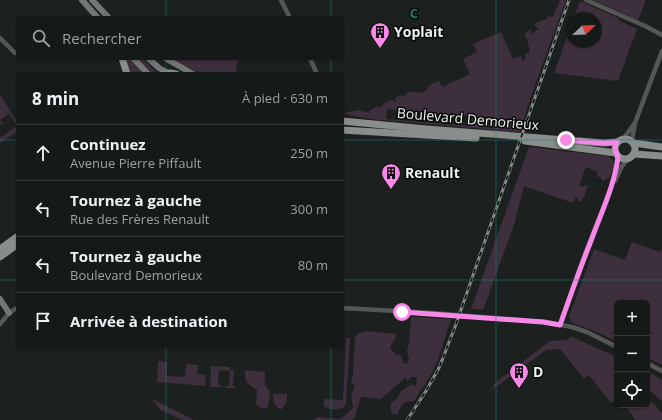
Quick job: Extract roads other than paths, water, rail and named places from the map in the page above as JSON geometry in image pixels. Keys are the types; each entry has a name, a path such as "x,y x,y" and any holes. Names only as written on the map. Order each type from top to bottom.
{"main road":[{"path":"82,0 96,16"},
{"path":"92,0 108,16"},
{"path":"123,60 126,72"},
{"path":"135,60 146,72"},
{"path":"150,60 164,72"},
{"path":"168,60 190,72"},
{"name":"Boulevard Demorieux","path":"344,120 367,124 604,143 620,140"},
{"name":"Boulevard Demorieux","path":"344,130 518,140 617,154"},
{"path":"633,142 636,149 634,154 628,159 622,159 617,154 615,148 620,140 629,139 633,142 662,147"},
{"path":"634,154 662,156"},
{"path":"0,245 16,234"},
{"path":"0,249 16,237"},
{"path":"0,257 16,245"},
{"path":"0,300 9,313"}],"street":[{"path":"281,0 289,16"},
{"path":"586,0 662,35"},
{"path":"0,38 15,53"},
{"path":"633,142 635,123 662,51"},
{"path":"311,60 316,72"},
{"path":"620,140 635,123"},
{"path":"560,325 610,189 617,164 617,154"},
{"path":"610,189 622,166 628,159"},
{"path":"0,324 9,313 16,308"},
{"path":"344,308 546,322 587,332 614,346"},
{"path":"650,365 662,371"}],"railway":[{"path":"407,420 439,368 455,327 569,0"}],"place":[{"name":"Yoplait","path":"380,49"},
{"name":"Renault","path":"391,190"},
{"name":"D","path":"519,389"}]}
